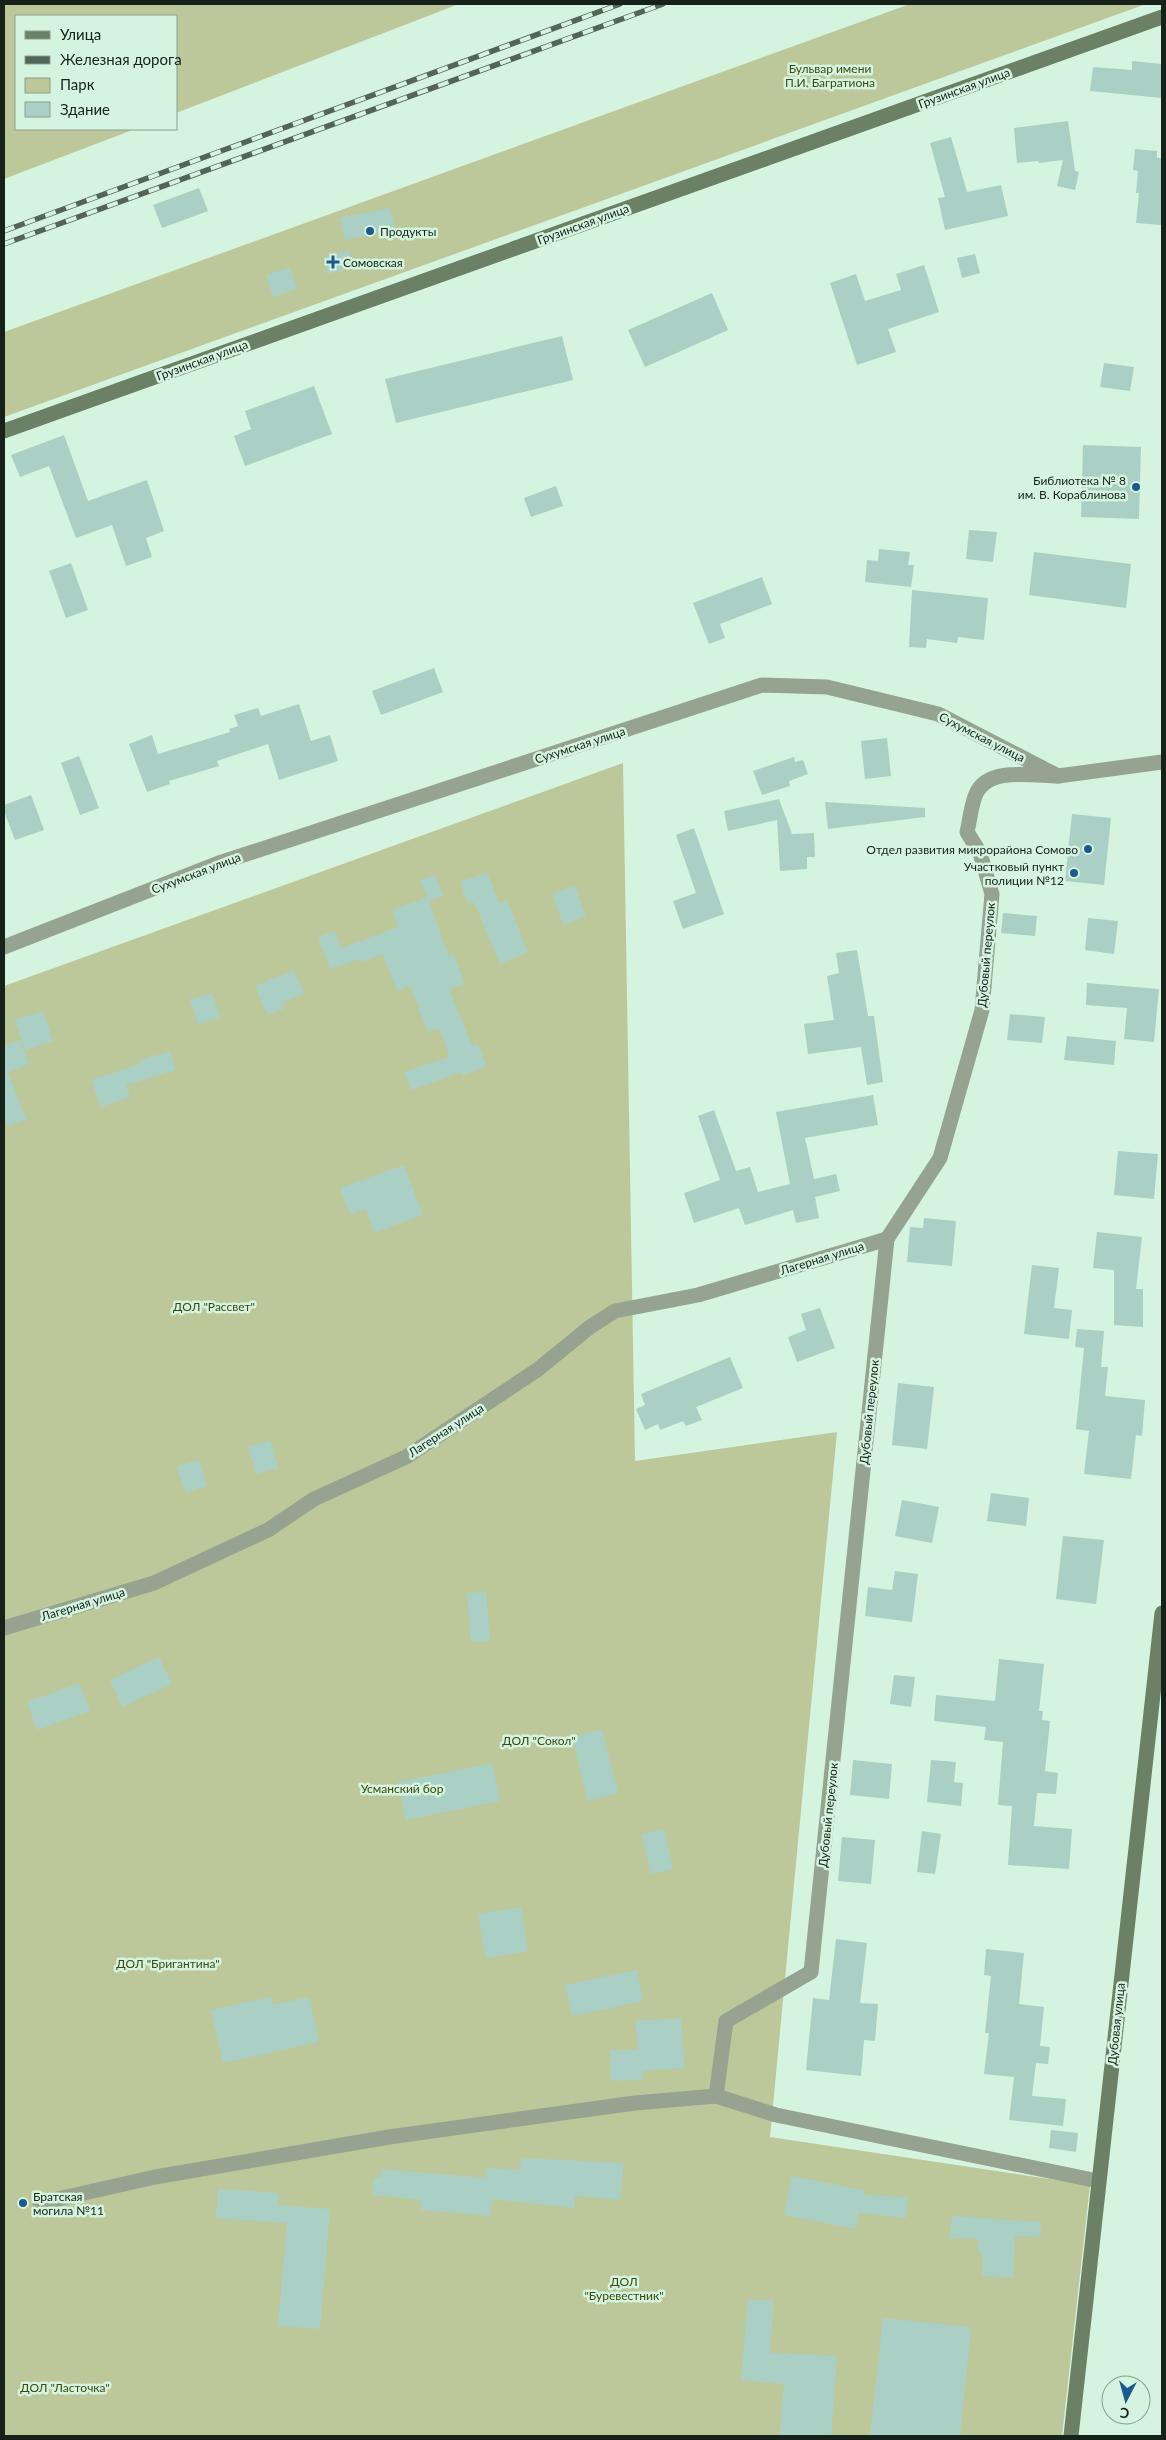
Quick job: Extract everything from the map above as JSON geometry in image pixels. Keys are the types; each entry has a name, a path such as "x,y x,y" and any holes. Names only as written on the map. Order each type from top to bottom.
{"street":[{"name":"Грузинская улица","path":"4,431 1162,17"},
{"name":"Сухумская улица","path":"4,947 219,863 762,686 827,686 938,714 1058,776"},
{"path":"1058,776 1162,762"},
{"name":"Дубовый переулок","path":"716,2096 726,2021 812,1972 887,1239 940,1158 982,1010 992,894 980,853 967,832 976,793 987,781 1002,775 1058,776"},
{"name":"Лагерная улица","path":"4,1628 154,1583 268,1530 314,1498 406,1457 537,1370 590,1328 614,1312 698,1295 887,1239"},
{"name":"Дубовая улица","path":"1071,2436 1162,1613"},
{"path":"40,2203 155,2178 389,2137 635,2103 716,2096 776,2115 1098,2181"}],"green space":[{"path":"4,4 459,4 178,112 178,15 15,15 15,130 132,130 4,179"},
{"name":"Бульвар имени П.И. Багратиона","path":"910,4 1146,4 4,417 4,332"},
{"name":"Усманский бор","path":"623,763 635,1461 837,1432 770,2137 1090,2185 1062,2436 4,2436 4,986"}],"building":[{"path":"1132,61 1162,64 1162,98 1090,91 1093,67 1132,70"},
{"path":"1068,121 1075,171 1079,172 1075,190 1057,186 1063,160 1017,163 1014,128"},
{"path":"951,137 967,192 1001,185 1008,216 945,230 938,198 945,197 930,143"},
{"path":"1135,149 1157,151 1157,158 1162,158 1161,225 1136,223 1139,193 1136,193 1138,171 1133,170"},
{"path":"199,188 208,211 162,228 153,205"},
{"path":"390,208 395,229 345,240 340,218"},
{"path":"349,250 354,267 328,274 323,257"},
{"path":"975,254 980,273 962,278 957,258"},
{"path":"924,265 939,312 888,329 896,352 857,365 830,283 856,274 865,301 901,290 896,274"},
{"path":"290,267 297,289 273,297 266,275"},
{"path":"712,293 728,330 645,367 628,330"},
{"path":"562,336 573,380 396,423 385,379"},
{"path":"1104,363 1134,367 1130,391 1100,387"},
{"path":"314,386 332,434 245,466 234,436 251,429 245,411"},
{"path":"64,435 88,501 147,480 164,531 146,538 152,557 126,566 112,525 76,538 49,466 20,477 11,455"},
{"path":"1083,445 1141,447 1139,519 1081,517"},
{"path":"556,486 563,506 531,517 524,498"},
{"path":"969,530 997,532 993,562 966,559"},
{"path":"879,549 910,552 908,565 914,565 911,587 865,582 867,560 878,561"},
{"path":"1034,552 1131,564 1126,608 1029,595"},
{"path":"71,563 88,610 66,618 49,571"},
{"path":"762,577 772,604 720,624 725,638 709,644 693,603"},
{"path":"912,590 988,598 984,640 958,637 957,643 927,639 926,648 909,647"},
{"path":"434,668 443,692 381,715 372,691"},
{"path":"299,704 311,741 330,735 338,761 279,780 268,744 217,761 219,766 169,781 170,784 147,792 129,744 152,735 158,754 230,732 229,729 238,726 234,715 258,708 261,716"},
{"path":"887,738 891,776 865,779 861,741"},
{"path":"79,756 99,808 80,815 61,763"},
{"path":"794,757 795,762 803,760 808,774 789,781 790,786 762,795 753,771"},
{"path":"31,795 44,830 15,840 4,811 4,805"},
{"path":"779,799 792,834 814,833 815,857 807,857 807,869 780,871 777,820 728,831 724,811"},
{"path":"825,802 925,808 925,817 828,829"},
{"path":"1072,814 1111,818 1104,885 1065,881"},
{"path":"694,828 724,914 683,929 673,901 696,893 676,835"},
{"path":"487,872 499,903 507,900 528,952 500,964 474,902 468,904 460,882"},
{"path":"435,875 443,896 429,901 449,956 454,954 465,984 449,989 472,1046 478,1044 487,1066 462,1076 461,1072 411,1090 404,1072 450,1057 439,1028 428,1032 410,986 397,991 383,954 361,962 360,959 330,969 318,937 335,931 341,948 398,927 392,910 427,897 420,880"},
{"path":"575,886 586,916 563,925 552,894"},
{"path":"1003,913 1037,916 1035,936 1001,933"},
{"path":"1088,918 1118,921 1114,954 1085,950"},
{"path":"857,950 868,1016 874,1016 883,1082 867,1085 861,1047 808,1054 804,1024 834,1020 827,976 839,973 836,953"},
{"path":"294,970 304,994 283,1002 285,1008 267,1015 255,986"},
{"path":"1087,983 1159,989 1154,1042 1124,1039 1127,1008 1086,1005"},
{"path":"212,993 220,1018 198,1024 190,1000"},
{"path":"43,1011 53,1041 25,1050 15,1020"},
{"path":"1010,1014 1045,1017 1042,1043 1007,1040"},
{"path":"1067,1036 1116,1041 1114,1065 1064,1060"},
{"path":"20,1040 29,1064 8,1072 26,1120 8,1126 4,1115 4,1046"},
{"path":"170,1051 176,1070 126,1085 130,1097 101,1107 91,1080 140,1064 139,1061"},
{"path":"873,1095 878,1125 805,1138 814,1179 836,1174 840,1191 815,1197 819,1218 796,1223 793,1210 745,1225 739,1208 694,1223 684,1193 720,1180 698,1116 714,1110 736,1171 750,1167 758,1192 790,1184 776,1112"},
{"path":"1118,1151 1158,1154 1154,1199 1114,1195"},
{"path":"404,1165 423,1215 374,1233 366,1209 350,1215 340,1188"},
{"path":"924,1218 956,1221 952,1266 907,1262 910,1227 923,1228"},
{"path":"1097,1232 1142,1237 1136,1289 1143,1289 1143,1327 1114,1325 1114,1270 1093,1268"},
{"path":"1032,1265 1059,1268 1054,1308 1072,1310 1069,1339 1024,1334"},
{"path":"820,1308 835,1348 797,1362 788,1337 806,1330 801,1314"},
{"path":"1077,1329 1104,1331 1101,1367 1108,1367 1105,1396 1145,1400 1142,1436 1136,1435 1131,1479 1084,1474 1089,1431 1076,1429 1084,1348 1075,1347"},
{"path":"730,1357 743,1388 696,1407 702,1420 686,1426 683,1421 660,1430 658,1424 645,1430 636,1409 645,1405 641,1394"},
{"path":"898,1383 934,1387 927,1449 892,1445"},
{"path":"270,1440 279,1468 256,1474 248,1447"},
{"path":"199,1460 207,1486 186,1493 177,1466"},
{"path":"991,1493 1029,1498 1026,1526 987,1521"},
{"path":"902,1500 939,1507 932,1543 895,1536"},
{"path":"1063,1536 1104,1540 1096,1604 1056,1599"},
{"path":"895,1571 918,1574 912,1622 865,1616 868,1587 892,1590"},
{"path":"486,1592 490,1641 471,1642 467,1593"},
{"path":"159,1657 172,1684 122,1707 110,1680"},
{"path":"999,1659 1044,1664 1039,1711 1043,1711 1042,1720 1050,1721 1045,1771 1058,1773 1056,1794 1037,1793 1034,1826 1072,1829 1069,1869 1008,1865 1012,1806 998,1805 1003,1742 984,1740 986,1727 934,1721 936,1695 995,1701"},
{"path":"894,1675 915,1677 911,1707 890,1704"},
{"path":"79,1683 90,1711 37,1730 27,1702"},
{"path":"602,1729 618,1793 588,1801 572,1737"},
{"path":"853,1760 892,1764 889,1799 850,1795"},
{"path":"931,1760 956,1762 954,1782 963,1783 961,1806 927,1802"},
{"path":"492,1763 500,1801 406,1820 398,1782"},
{"path":"664,1829 673,1869 651,1874 642,1834"},
{"path":"922,1831 941,1834 935,1874 917,1872"},
{"path":"842,1837 875,1840 871,1884 838,1881"},
{"path":"521,1907 528,1951 486,1958 478,1914"},
{"path":"836,1939 867,1943 860,2003 878,2004 875,2041 864,2040 861,2076 806,2070 813,1998 829,2000"},
{"path":"986,1949 1024,1953 1019,2004 1044,2007 1040,2046 1050,2047 1048,2064 1036,2063 1032,2096 1066,2099 1063,2126 1009,2120 1014,2077 984,2074 989,2033 985,2033 991,1976 984,1975"},
{"path":"637,1970 643,2001 572,2016 565,1985"},
{"path":"271,1997 272,2005 309,1997 319,2042 223,2063 211,2010"},
{"path":"681,2018 685,2068 643,2071 643,2080 611,2081 610,2050 638,2050 635,2021"},
{"path":"1051,2130 1078,2133 1076,2152 1049,2148"},
{"path":"521,2158 624,2163 620,2200 575,2196 574,2208 492,2199 491,2216 420,2210 421,2200 372,2195 373,2178 381,2177 381,2169 486,2178 486,2168 520,2170"},
{"path":"792,2176 864,2190 863,2194 908,2198 906,2218 859,2213 856,2229 784,2215"},
{"path":"218,2189 279,2193 278,2205 330,2209 320,2329 278,2326 287,2223 216,2218"},
{"path":"952,2216 1041,2222 1040,2237 1015,2236 1013,2278 982,2276 983,2253 978,2253 979,2239 950,2238"},
{"path":"748,2299 774,2301 770,2353 837,2356 831,2436 779,2436 784,2384 741,2380"},
{"path":"883,2318 971,2327 960,2436 870,2436"}],"railway":[{"path":"4,231 620,4"},
{"path":"4,244 663,4"}],"place":[{"name":"Продукты","path":"370,231"},
{"name":"Сомовская","path":"333,262"},
{"name":"Библиотека № 8 им. В. Кораблинова","path":"1136,487"},
{"name":"Отдел развития микрорайона Сомово","path":"1088,849"},
{"name":"Участковый пункт полиции №12","path":"1074,873"},
{"name":"Братская могила №11","path":"23,2203"}],"park label":[{"name":"ДОЛ \"Рассвет\"","path":"214,1306"},
{"name":"ДОЛ \"Сокол\"","path":"539,1740"},
{"name":"ДОЛ \"Бригантина\"","path":"168,1963"},
{"name":"ДОЛ \"Буревестник\"","path":"624,2288"},
{"name":"ДОЛ \"Ласточка\"","path":"65,2387"}]}
